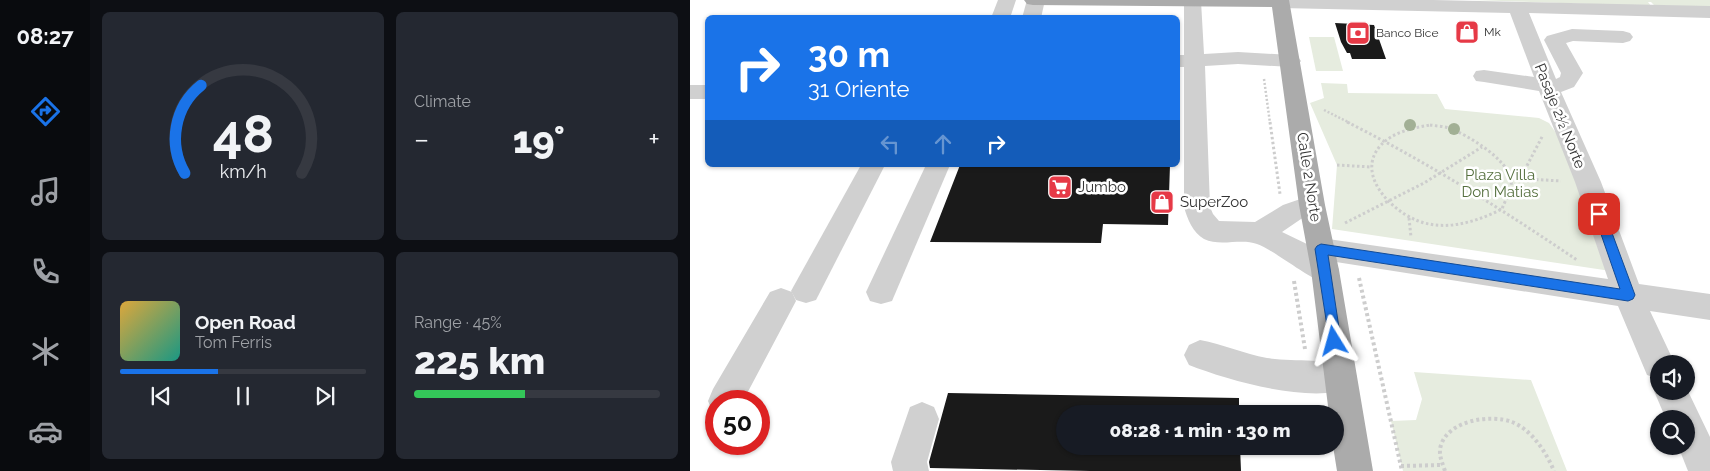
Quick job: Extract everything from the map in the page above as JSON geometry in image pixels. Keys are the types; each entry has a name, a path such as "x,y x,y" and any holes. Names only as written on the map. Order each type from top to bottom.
{"main road":[{"path":"1033,7 1153,0 1192,9 1281,1"},
{"name":"Calle 2 Norte","path":"1281,1 1312,205 1323,259 1325,377 1355,471"}],"street":[{"path":"1281,1 1457,3 1517,7 1710,12"},
{"name":"Pasaje 2½ Norte","path":"1517,7 1563,125 1588,182 1628,295 1655,355"},
{"path":"1192,9 1186,61 1197,207 1201,219 1212,231 1260,233 1288,248 1323,259 1353,253 1710,307"},
{"path":"1484,76 1563,85 1570,79 1572,73 1554,40 1572,35 1623,37"},
{"path":"1186,61 1238,58 1291,61"},
{"path":"690,92 705,92"},
{"path":"732,390 794,296 872,167"},
{"path":"881,292 937,167"},
{"path":"1260,233 1283,217 1312,205"},
{"path":"1200,355 1215,357 1238,367 1258,371 1325,377"},
{"path":"911,471 909,462 922,419"},
{"path":"1695,445 1707,471"}],"path":[{"path":"1262,59 1283,217"},
{"path":"1324,110 1386,141 1502,208 1581,263"},
{"path":"1520,179 1549,123 1563,125"},
{"path":"1430,125 1447,128 1482,147 1497,159 1511,178 1510,188 1502,208 1477,221 1442,226 1408,218 1398,212 1389,202 1374,179 1371,167 1377,150 1386,141 1394,134 1409,128 1430,125"},
{"path":"1345,223 1389,202 1482,147"},
{"path":"1336,165 1371,167"},
{"path":"1511,178 1588,182"},
{"path":"1288,248 1325,377"},
{"path":"1353,253 1402,468 1442,465"},
{"path":"1445,471 1442,465 1440,446 1445,436 1455,426 1493,419 1513,423 1532,437 1550,458 1554,471"}],"green space":[{"path":"1472,0 1710,0 1710,9 1654,5 1651,2 1648,2 1651,6"},
{"path":"1309,37 1334,37 1343,71 1316,71"},
{"name":"Plaza Villa Don Matias","path":"1321,83 1347,84 1348,93 1437,94 1445,109 1539,118 1549,123 1556,133 1624,273 1332,229 1337,165 1310,103 1324,98"},
{"path":"1414,372 1531,380 1567,471 1403,471 1391,421 1416,420 1422,399"}],"building":[{"name":"Banco Bice","path":"1335,23 1374,25 1386,59 1352,59 1350,53 1347,53 1341,42"},
{"name":"Jumbo","path":"959,167 1170,167 1168,225 1103,224 1101,243 930,242"},
{"path":"948,393 1239,398 1239,405 1056,405 1056,455 1240,455 1241,471 930,468 929,462"}],"place":[{"name":"Mk","path":"1467,32"},
{"name":"Banco Bice","path":"1358,33"},
{"name":"Jumbo","path":"1060,187"},
{"name":"SuperZoo","path":"1162,202"}],"route":[{"path":"1334,341 1321,249 1628,295 1599,214"}]}
